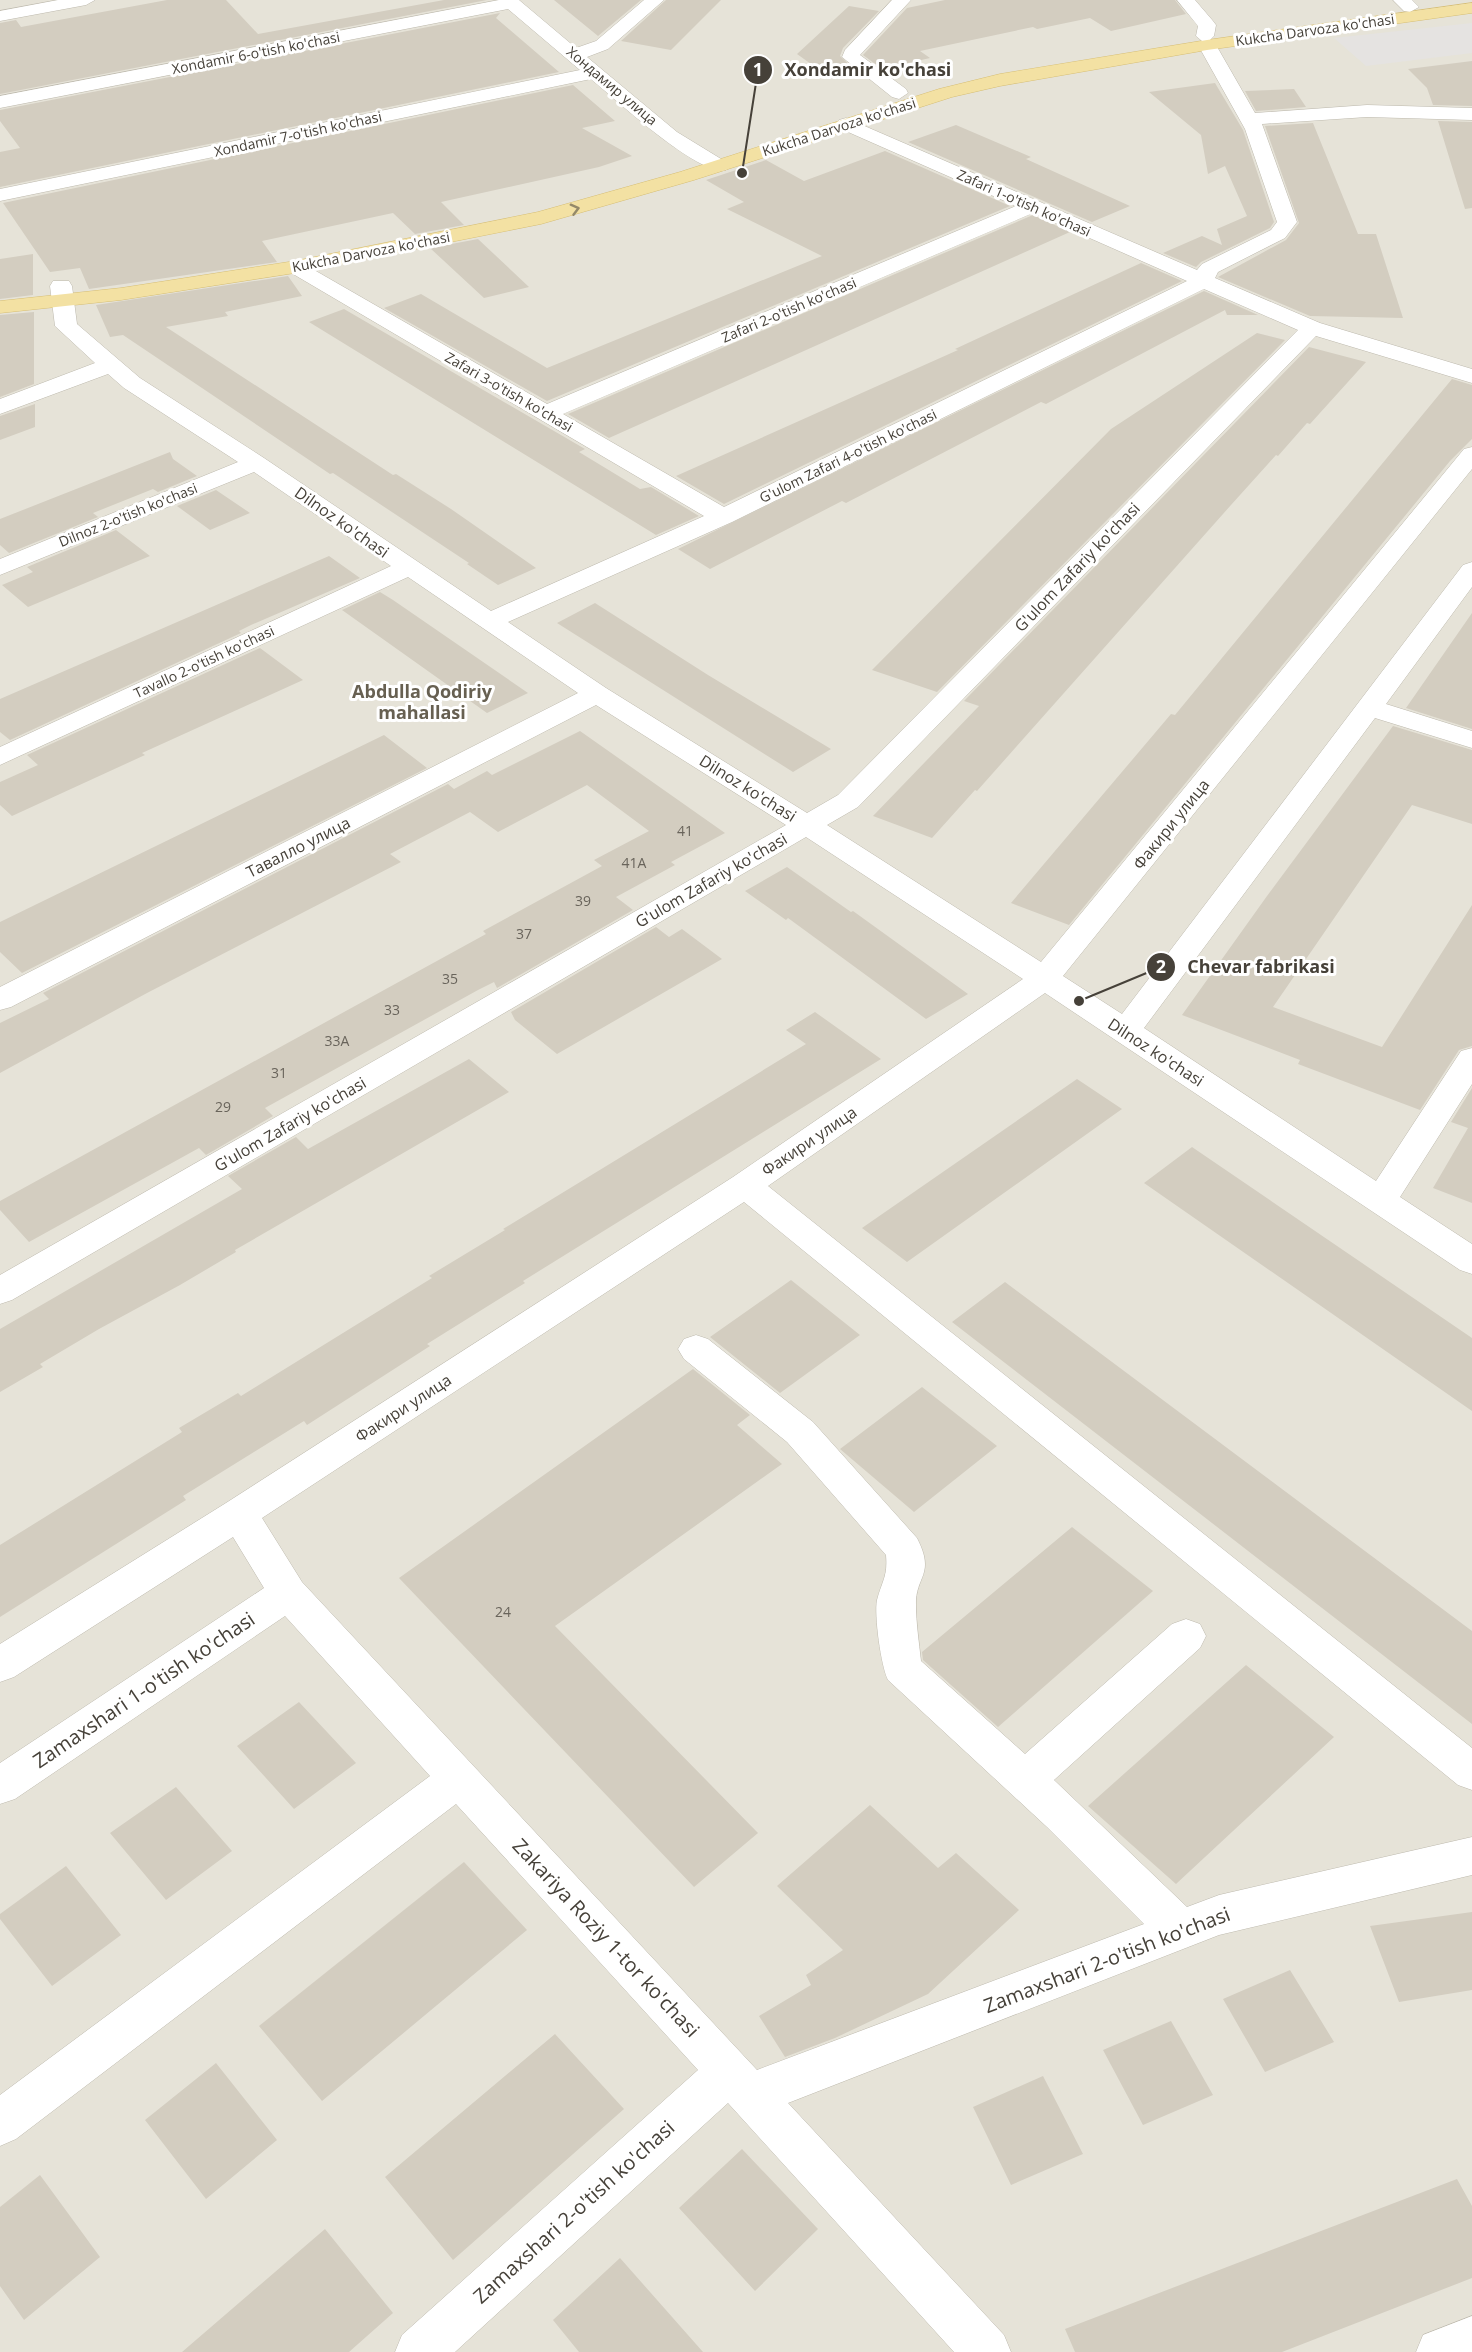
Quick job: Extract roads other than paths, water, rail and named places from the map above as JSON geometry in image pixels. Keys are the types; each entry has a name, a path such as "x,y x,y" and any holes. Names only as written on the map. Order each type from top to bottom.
{"main road":[{"name":"Kukcha Darvoza ko'chasi","path":"0,293 62,294 295,267 541,218 719,166 846,124 981,84 1406,3 1461,0"},
{"name":"Kukcha Darvoza ko'chasi","path":"0,307 468,221 587,191 899,93 1009,68 1472,8"}],"street":[{"path":"0,16 86,0"},
{"path":"575,55 602,45 655,0"},
{"path":"899,93 851,57 851,54 903,0"},
{"path":"1186,0 1207,24 1206,41 1255,129 1287,222 1278,234 1209,268 1203,281"},
{"name":"Хондамир улица","path":"510,2 597,72 670,136 719,166"},
{"name":"Xondamir 6-o'tish ko'chasi","path":"0,102 510,2"},
{"name":"Xondamir 7-o'tish ko'chasi","path":"0,195 597,72"},
{"path":"1248,119 1367,111 1472,114"},
{"name":"Zafari 1-o'tish ko'chasi","path":"846,124 1312,328 1472,376"},
{"name":"Zafari 2-o'tish ko'chasi","path":"546,413 1032,207"},
{"name":"Zafari 3-o'tish ko'chasi","path":"295,267 723,517"},
{"name":"G'ulom Zafari 4-o'tish ko'chasi","path":"489,621 723,517 1203,281"},
{"name":"Dilnoz ko'chasi","path":"62,294 66,326 132,383 256,463 407,568 597,694 807,825 1126,1031 1472,1261"},
{"name":"G'ulom Zafariy ko'chasi","path":"0,1291 848,801 1312,328"},
{"path":"0,407 110,365"},
{"name":"Факири улица","path":"0,1665 240,1514 745,1185 1044,979 1472,454"},
{"name":"Dilnoz 2-o'tish ko'chasi","path":"0,568 256,463"},
{"name":"Tavallo 2-o'tish ko'chasi","path":"0,757 407,568"},
{"path":"1126,1031 1472,570"},
{"name":"Тавалло улица","path":"0,1000 597,694"},
{"path":"1369,707 1472,741"},
{"path":"1382,1200 1472,1059"},
{"path":"745,1185 1472,1772"},
{"path":"696,1349 800,1432 904,1549 907,1572 896,1602 902,1668 1025,1780 1180,1930"},
{"name":"Zakariya Roziy 1-tor ko'chasi","path":"240,1514 288,1593 987,2352"},
{"name":"Zamaxshari 1-o'tish ko'chasi","path":"0,1786 288,1593"},
{"path":"1025,1780 1186,1636"},
{"path":"0,2123 459,1779"},
{"name":"Zamaxshari 2-o'tish ko'chasi","path":"418,2352 740,2083 1219,1915 1472,1856"},
{"path":"1440,2352 1472,2340"}],"place":[{"name":"Xondamir ko'chasi","path":"742,173"},
{"name":"Chevar fabrikasi","path":"1079,1001"}],"district":[{"name":"Abdulla Qodiriy mahallasi","path":"422,702"}]}
